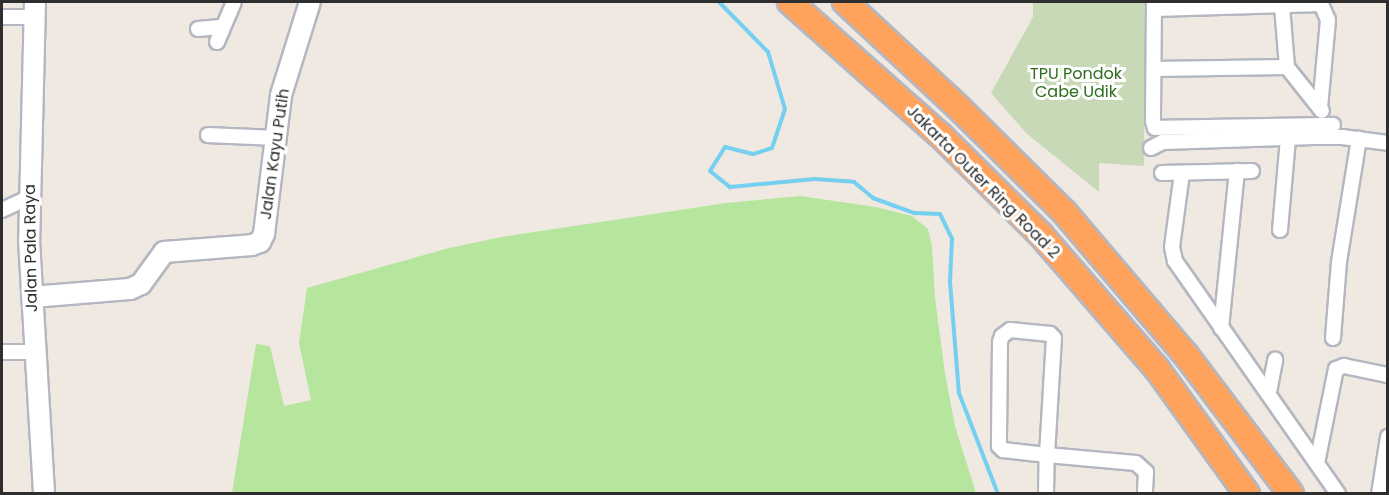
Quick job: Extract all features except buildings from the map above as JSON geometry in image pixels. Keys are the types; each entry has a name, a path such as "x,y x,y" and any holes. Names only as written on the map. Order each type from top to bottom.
{"highway":[{"name":"Jakarta Outer Ring Road 2","path":"790,2 939,135 1040,234 1157,369 1247,494"},
{"name":"Jakarta Outer Ring Road 2","path":"845,2 960,109 1065,213 1186,355 1291,494"}],"street":[{"path":"216,42 234,2"},
{"name":"Jalan Kayu Putih","path":"32,297 130,289 141,284 164,252 252,245 260,242 264,234 285,77 310,2"},
{"path":"1320,108 1327,13 1321,4 1155,5 1153,121 1155,128 1333,125"},
{"path":"1282,6 1287,67 1342,137"},
{"path":"2,17 35,9"},
{"name":"Jalan Pala Raya","path":"35,9 28,198 34,352 44,494"},
{"path":"198,29 223,27"},
{"path":"1154,69 1287,67"},
{"path":"208,135 276,138"},
{"path":"1151,148 1163,141 1288,138 1342,137 1388,143"},
{"path":"1280,230 1288,138"},
{"path":"1333,338 1339,262 1359,139"},
{"path":"1221,328 1237,171"},
{"path":"1162,173 1252,171"},
{"path":"1182,173 1172,247 1175,261 1269,392 1338,494"},
{"path":"2,210 28,198"},
{"path":"1046,494 1047,455 1054,338 1050,334 1010,330 1000,342 997,441 1003,450 1047,455 1136,463 1143,466 1146,472 1145,494"},
{"path":"2,352 34,352"},
{"path":"1269,392 1275,360"},
{"path":"1317,463 1336,369 1344,366 1388,375"},
{"path":"1379,494 1388,437"}],"green space":[{"name":"TPU Pondok Cabe Udik","path":"1033,2 1145,2 1144,166 1099,163 1099,192 1026,133 991,93 1033,17"},
{"path":"800,196 876,207 912,216 928,229 932,246 935,298 945,374 955,426 976,493 232,493 256,344 270,346 284,406 311,400 299,343 307,288 449,248 502,237 726,203"}],"waterway":[{"path":"719,2 768,52 785,109 772,148 753,154 725,147 710,171 730,187 815,179 854,182 873,198 914,213 940,214 952,239 950,282 959,393 998,494"}]}
